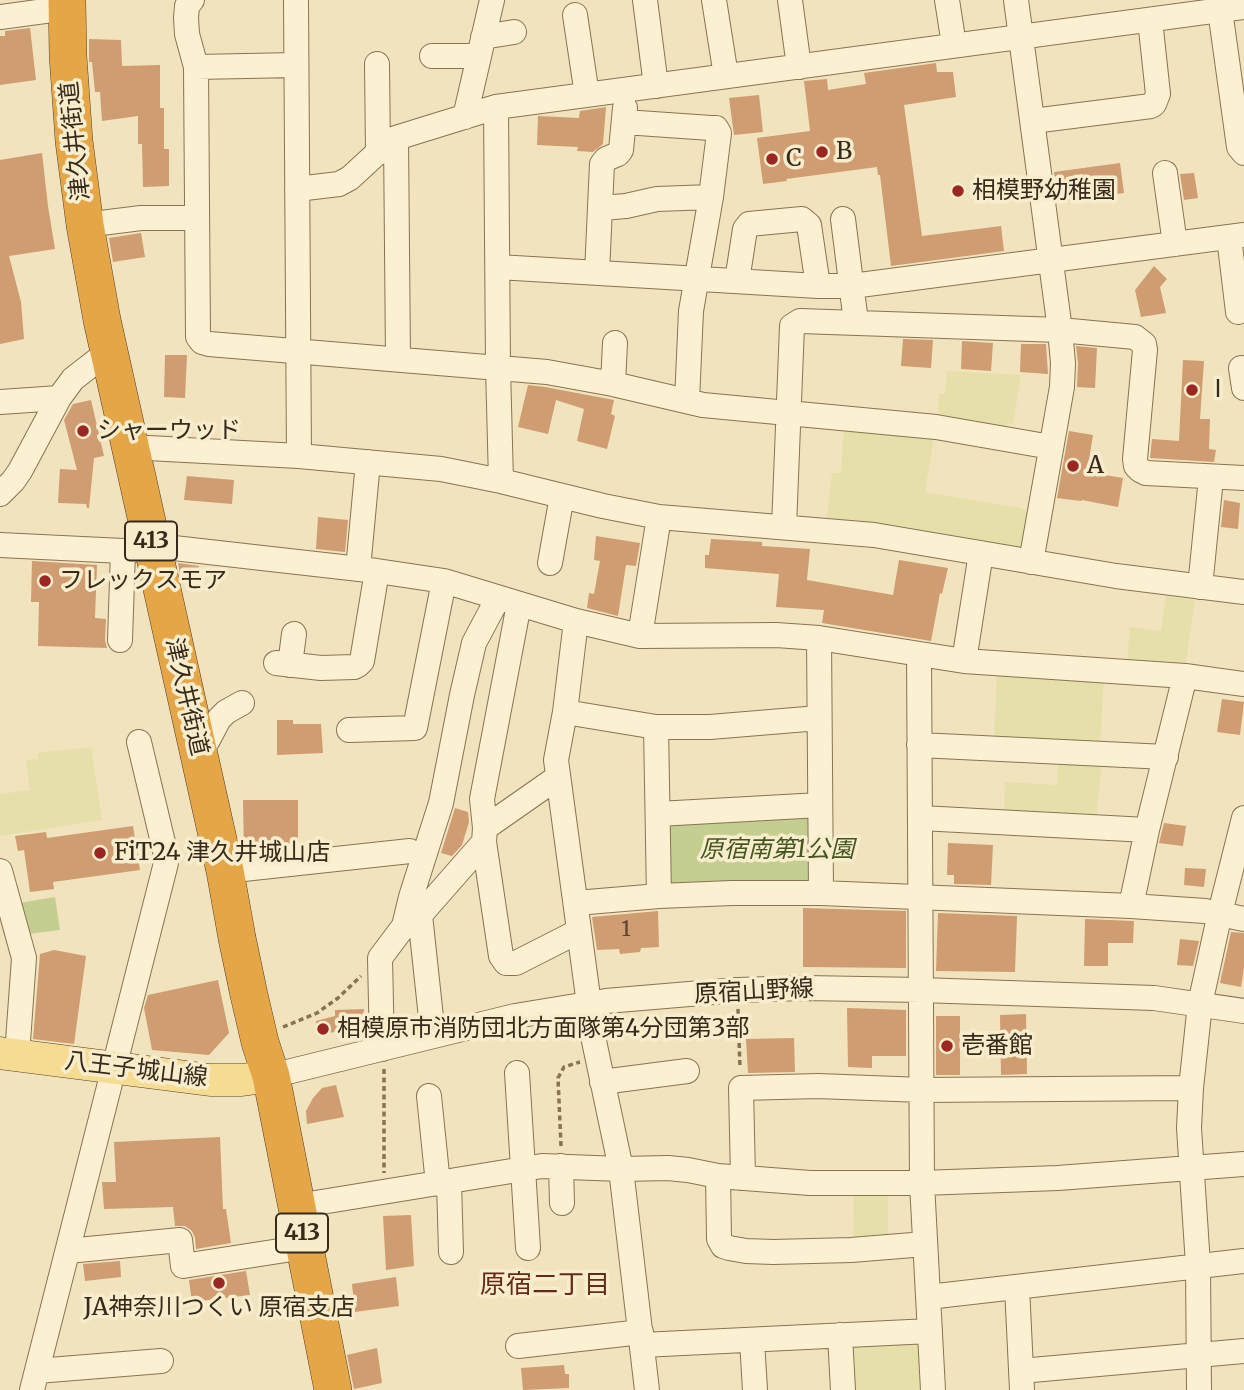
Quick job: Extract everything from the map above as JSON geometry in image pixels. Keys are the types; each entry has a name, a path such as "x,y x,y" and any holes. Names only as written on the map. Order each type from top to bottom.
{"highway":[{"name":"津久井街道","path":"67,4 73,133 85,225 108,351 130,447 138,550 225,871 249,995 271,1076 333,1390"}],"main road":[{"name":"八王子城山線","path":"8,1054 210,1080 271,1076"}],"street":[{"path":"192,0 187,6 186,18 187,34 196,67 198,337 202,342 569,375 703,405 936,427 1051,447"},
{"path":"296,0 299,456"},
{"path":"465,117 492,0"},
{"path":"645,0 656,86"},
{"path":"714,0 726,76"},
{"path":"790,0 799,67"},
{"path":"947,0 954,46"},
{"path":"1016,0 1063,363 1062,387 1031,562"},
{"path":"0,17 67,4"},
{"path":"297,189 339,184 387,146 496,107 1150,20 1225,7 1239,147 1244,153"},
{"path":"575,15 587,95"},
{"path":"1032,121 1154,104 1158,94 1150,20"},
{"path":"432,55 481,46 514,33"},
{"path":"377,64 387,146 398,359"},
{"path":"196,67 296,65"},
{"path":"597,273 602,164 620,152 627,89"},
{"path":"496,107 501,481"},
{"path":"624,122 716,128 719,133 689,326 687,401"},
{"path":"1165,173 1175,244"},
{"path":"601,208 657,199 710,198"},
{"path":"85,225 141,218 196,218"},
{"path":"737,281 745,229 749,224 802,219 808,225 818,286"},
{"path":"843,219 856,322"},
{"path":"498,267 852,286 1237,236 1238,312"},
{"path":"784,527 792,326 800,321 1060,330 1135,337 1144,344 1145,350 1136,466 1146,472 1244,478"},
{"path":"613,384 615,343"},
{"path":"0,494 20,471 59,398 73,379 108,351"},
{"path":"0,402 59,398"},
{"path":"130,447 299,456 441,469 659,517 874,534 1031,562 1244,592"},
{"path":"294,634 283,664 354,667 362,660 367,570 368,462"},
{"path":"1200,587 1211,478"},
{"path":"550,563 562,496"},
{"path":"640,636 659,517"},
{"path":"0,545 138,550 165,547 367,570 444,581 576,621 640,636 750,635 819,638 964,661 1185,676 1244,684"},
{"path":"120,640 138,550"},
{"path":"964,661 981,553"},
{"path":"349,730 414,737 444,581"},
{"path":"509,601 482,799 501,956 503,961 511,964 579,931"},
{"path":"433,1036 412,920 411,897 441,803 474,643 509,601"},
{"path":"576,621 565,712 555,760 589,1003 621,1170 647,1390"},
{"path":"819,638 821,893"},
{"path":"919,654 922,1183 933,1390"},
{"path":"1131,906 1185,676"},
{"path":"208,740 222,715 242,703"},
{"path":"565,712 656,727 709,727 819,718"},
{"path":"656,727 659,896"},
{"path":"139,742 166,863 34,1380 161,1361"},
{"path":"919,745 1166,757"},
{"path":"383,1059 380,958 485,835 558,777"},
{"path":"658,814 820,805"},
{"path":"921,818 1147,830"},
{"path":"1199,1390 1198,1265 1189,1128 1191,1088 1200,1004 1232,916 1242,832"},
{"path":"225,871 410,850"},
{"path":"0,871 24,958 8,1054"},
{"path":"576,903 659,896 821,893 1131,906 1232,916"},
{"name":"原宿山野線","path":"271,1076 383,1059 433,1036 515,1016 589,1003 737,990 921,990 1154,998 1244,1011"},
{"path":"602,1082 687,1071"},
{"path":"517,1073 528,1248"},
{"path":"743,1178 741,1087 818,1086 922,1090 1191,1088"},
{"path":"429,1096 444,1183 451,1252"},
{"path":"297,1206 522,1169 561,1166 621,1170 668,1168 718,1176 810,1183 922,1183 1058,1178 1244,1164"},
{"path":"561,1166 562,1203"},
{"path":"718,1176 719,1239 723,1246 729,1248 773,1252 852,1250 925,1244"},
{"path":"68,1251 180,1240 183,1265 305,1247"},
{"path":"928,1297 1244,1261"},
{"path":"1017,1287 1022,1380 1244,1351"},
{"path":"518,1346 641,1339 752,1340 930,1331"},
{"path":"840,1335 844,1390"},
{"path":"752,1340 755,1390"}],"path":[{"path":"287,1026 317,1013 338,998 380,958"},
{"path":"737,1002 741,1087"},
{"path":"383,1059 384,1193"},
{"path":"561,1166 558,1078 564,1067 585,1061"}],"shaded area":[{"path":"947,371 1021,375 1013,424 1007,423 1006,431 938,420 939,394 945,394"},
{"path":"844,425 934,436 925,492 1030,512 1024,545 1019,547 895,525 827,518 832,473 841,473"},
{"path":"1166,596 1195,600 1185,668 1127,662 1130,627 1161,631"},
{"path":"997,671 1104,677 1100,745 994,741"},
{"path":"91,747 102,820 0,836 0,794 30,790 26,760 38,759 38,753"},
{"path":"1058,758 1102,761 1096,820 1004,816 1005,782 1057,785"},
{"path":"888,1191 888,1243 854,1244 853,1192"},
{"path":"851,1342 922,1343 925,1390 849,1390"}],"green space":[{"name":"原宿南第1公園","path":"820,805 821,893 659,896 658,814"},
{"path":"55,897 60,930 28,934 19,903"}],"building":[{"path":"30,28 36,80 0,85 0,36 5,36 5,31"},
{"path":"89,39 121,40 122,66 160,65 160,108 164,108 164,149 169,149 169,186 143,187 138,116 102,121 100,92 95,92 92,62 89,62"},
{"path":"936,63 937,72 953,72 956,97 904,105 922,236 1001,226 1004,251 891,266 877,167 763,184 757,138 810,131 804,81 827,79 828,90 866,84 864,73"},
{"path":"759,95 763,132 734,135 729,98"},
{"path":"606,107 603,144 593,152 577,151 578,147 537,145 538,116 579,118 580,111"},
{"path":"42,153 55,249 9,256 21,302 24,339 0,344 0,160"},
{"path":"1120,163 1124,193 1058,202 1054,172"},
{"path":"1194,173 1198,198 1184,200 1180,174"},
{"path":"141,233 145,257 113,262 109,238"},
{"path":"1154,266 1167,279 1160,287 1166,313 1141,317 1135,290"},
{"path":"903,339 933,340 931,368 901,366"},
{"path":"962,341 993,343 991,371 961,369"},
{"path":"1021,344 1046,344 1048,374 1020,372"},
{"path":"1076,346 1097,348 1095,388 1077,387"},
{"path":"165,355 187,355 185,398 164,397"},
{"path":"1183,360 1204,361 1200,419 1210,419 1209,449 1216,450 1214,462 1150,458 1152,439 1179,441"},
{"path":"528,385 614,400 611,414 615,416 607,449 577,441 584,409 556,400 548,434 518,427"},
{"path":"91,400 104,456 94,458 89,508 86,504 58,503 60,469 77,470 64,420 73,404"},
{"path":"1069,431 1093,435 1087,472 1123,478 1118,507 1057,498"},
{"path":"187,476 234,480 232,504 184,500"},
{"path":"1224,500 1240,503 1238,529 1221,527"},
{"path":"318,517 348,520 345,552 316,549"},
{"path":"596,536 640,543 636,566 626,565 618,616 587,608 589,593 594,594 600,561 594,560"},
{"path":"711,539 762,542 762,546 810,549 807,580 893,595 899,560 948,568 942,594 940,593 931,641 822,623 824,610 776,607 779,574 705,568 705,555 709,555"},
{"path":"32,561 97,565 95,618 106,619 107,648 38,646 39,602 31,602"},
{"path":"178,563 199,566 198,576 180,574"},
{"path":"1222,699 1244,702 1240,735 1217,732"},
{"path":"277,720 293,720 293,724 321,724 323,753 277,755"},
{"path":"243,800 298,800 298,848 244,853"},
{"path":"455,808 468,812 469,822 462,845 452,856 441,853"},
{"path":"1164,823 1186,826 1183,846 1159,843"},
{"name":"FiT24 津久井城山店","path":"133,826 140,870 53,882 54,889 30,892 24,850 18,851 15,836 46,832 47,838"},
{"path":"948,843 993,845 991,885 954,884 954,875 947,875"},
{"path":"1185,868 1206,869 1204,887 1184,885"},
{"path":"803,908 906,911 906,968 803,967"},
{"path":"658,911 659,947 641,948 640,952 620,954 619,949 597,950 592,917"},
{"path":"938,913 1017,916 1015,972 936,971"},
{"path":"1085,919 1134,921 1133,943 1108,943 1108,966 1084,966"},
{"path":"1231,932 1244,933 1241,987 1220,983"},
{"path":"1180,939 1199,941 1193,966 1177,965"},
{"path":"54,950 86,956 74,1044 33,1039 40,954"},
{"path":"218,980 229,1033 209,1055 152,1050 144,1008 148,995"},
{"path":"847,1008 906,1010 906,1056 872,1056 872,1068 848,1067"},
{"path":"364,1009 363,1031 319,1033 316,1021 335,1016 335,1010"},
{"path":"1026,1014 1027,1074 1001,1075 1000,1015"},
{"name":"壱番館","path":"936,1016 960,1016 960,1075 936,1075"},
{"path":"794,1038 795,1072 748,1073 746,1039"},
{"path":"336,1085 344,1117 307,1124 306,1111 313,1098 322,1088"},
{"path":"220,1137 223,1209 226,1209 231,1243 196,1249 192,1231 185,1226 175,1226 173,1207 104,1209 102,1182 116,1182 114,1142"},
{"path":"411,1215 414,1266 386,1270 383,1216"},
{"path":"120,1261 121,1277 85,1281 83,1264"},
{"name":"JA神奈川つくい 原宿支店","path":"246,1271 250,1295 192,1302 189,1280"},
{"path":"396,1277 399,1306 355,1312 352,1284"},
{"path":"377,1348 382,1383 354,1389 347,1355"},
{"path":"564,1365 565,1374 569,1374 569,1388 523,1390 521,1368"}],"place":[{"name":"B","path":"822,152"},
{"name":"C","path":"772,159"},
{"name":"相模野幼稚園","path":"958,191"},
{"name":"Ⅰ","path":"1192,390"},
{"name":"シャーウッド","path":"83,431"},
{"name":"A","path":"1073,466"},
{"name":"フレックスモア","path":"45,581"},
{"name":"FiT24 津久井城山店","path":"100,853"},
{"name":"相模原市消防団北方面隊第4分団第3部","path":"323,1029"},
{"name":"壱番館","path":"947,1046"},
{"name":"JA神奈川つくい 原宿支店","path":"219,1283"}],"district":[{"name":"原宿二丁目","path":"545,1286"}]}
